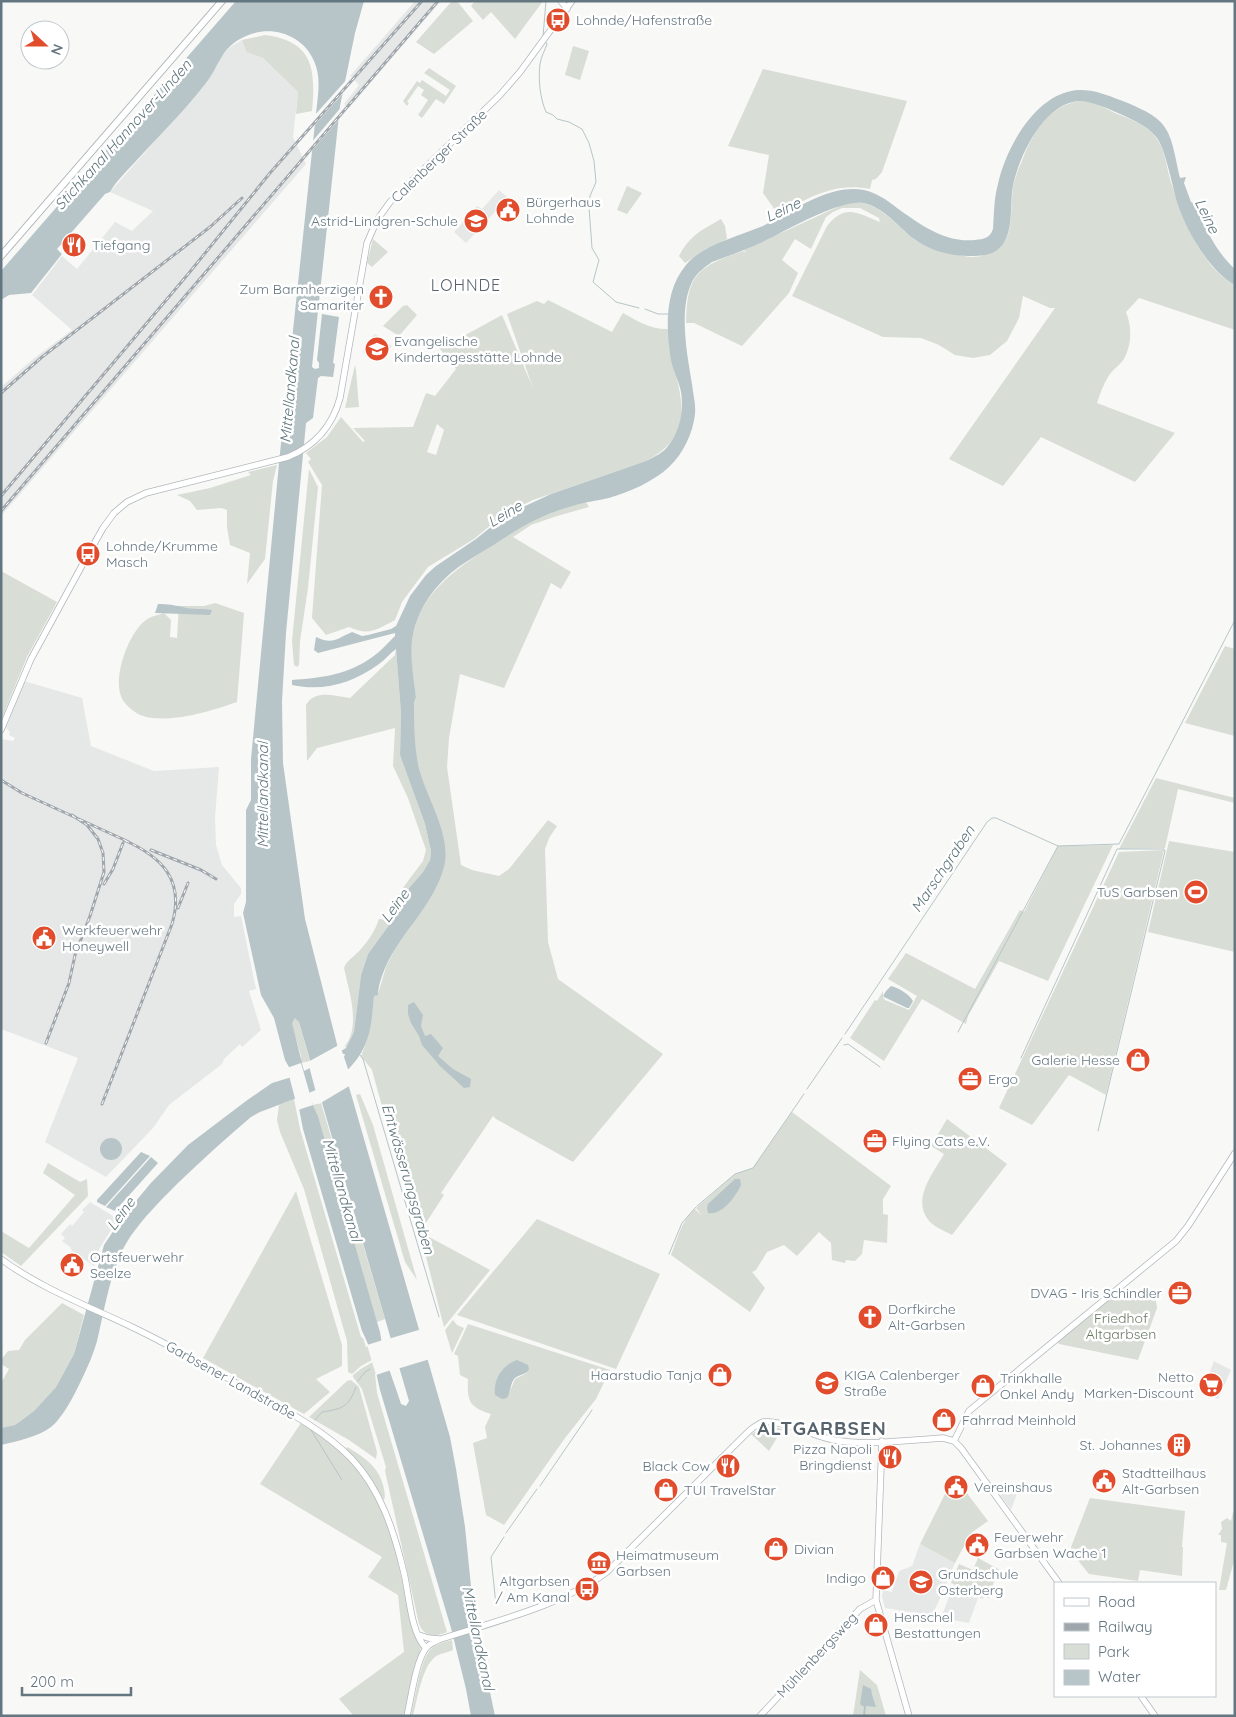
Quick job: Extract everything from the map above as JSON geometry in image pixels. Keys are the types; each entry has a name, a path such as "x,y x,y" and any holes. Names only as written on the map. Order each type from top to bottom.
{"main road":[{"path":"1,256 222,1"}],"street":[{"path":"561,1 566,9"},
{"name":"Calenberger Straße","path":"1,730 19,683 103,528 114,513 146,493 277,460 306,448 322,434 334,416 337,407 366,244 377,220 390,202 496,99 520,72 572,1"},
{"path":"954,1441 969,1410 1176,1240 1188,1226 1235,1153"},
{"name":"Garbsener Landstraße","path":"1,1259 67,1296 170,1345 302,1419 340,1447 361,1470 377,1494 390,1522 419,1635"},
{"path":"407,1716 418,1667 422,1655 428,1647 449,1636 570,1594 595,1581 607,1572 750,1430 760,1424 776,1423 837,1440 858,1442 943,1438 954,1441 962,1448 1058,1582"},
{"path":"882,1441 875,1591 909,1716"},
{"name":"Mühlenbergsweg","path":"760,1716 860,1608 876,1600"},
{"path":"419,1635 430,1639 441,1639"},
{"path":"419,1635 428,1647"},
{"path":"1142,1697 1155,1716"}],"shaded area":[{"path":"415,1 441,1 349,108 344,104 359,85 350,76"},
{"path":"242,40 248,52 263,58 298,92 293,137 306,164 1,516 1,387 33,359 72,330 32,295 62,256 77,269 115,222 132,231 153,211 110,192 207,82 220,58 230,47"},
{"name":"Astrid-Lindgren-Schule","path":"499,190 508,198 466,243 454,232 477,206 482,209"},
{"name":"Evangelische Kindertagesstätte Lohnde","path":"375,334 392,346 378,361 363,352"},
{"path":"24,681 82,698 91,746 154,771 219,767 215,817 216,845 222,865 241,888 241,894 234,904 234,917 241,916 256,989 249,991 261,1030 242,1047 240,1044 224,1059 222,1064 169,1105 153,1128 106,1177 45,1142 78,1058 1,1029 1,739 13,741 15,738 9,735 10,732 6,728"},
{"path":"90,1202 118,1219 99,1249 99,1258 94,1266 72,1251 62,1241 65,1238 61,1234 70,1224 72,1226 84,1212 82,1210"},
{"path":"1214,1361 1231,1370 1218,1399 1203,1391"},
{"name":"KIGA Calenberger Straße","path":"825,1375 841,1385 839,1389 833,1388 831,1393 814,1387 816,1382"},
{"path":"998,1486 1019,1488 1011,1510 995,1488"},
{"name":"Grundschule Osterberg","path":"920,1544 955,1563 931,1619 919,1617 916,1613 885,1608 882,1597 883,1590 892,1592 899,1571 912,1566"},
{"path":"954,1584 984,1596 983,1599 978,1598 969,1623 941,1618"}],"green space":[{"path":"452,1 457,1 473,21 434,54 416,42"},
{"path":"475,1 543,1 515,39 491,12 483,20 471,6"},
{"path":"265,35 281,38 293,44 302,51 308,60 312,70 313,82 312,111 296,114 298,92 263,58 247,52 242,40"},
{"path":"573,46 589,51 580,80 565,75"},
{"path":"429,68 456,86 444,104 436,99 422,118 418,115 428,100 421,95 424,90 418,86 407,102 409,103 407,106 403,101 417,81 420,83 422,80 446,96 450,90 424,73"},
{"path":"763,69 907,101 882,172 876,179 872,180 870,189 857,187 833,190 811,197 778,214 763,193 769,155 728,146"},
{"path":"1079,101 1097,105 1133,120 1153,134 1162,147 1170,179 1186,223 1202,253 1223,277 1235,285 1235,330 1139,298 1126,312 1130,330 1129,347 1124,359 1106,380 1097,403 1175,433 1135,482 1041,437 1003,486 949,459 1055,308 1050,308 1023,296 1019,318 1007,341 990,355 973,358 955,355 939,345 921,338 883,337 792,296 827,226 834,219 840,214 852,212 880,222 879,218 860,208 842,208 826,217 811,249 795,239 782,260 798,273 789,293 742,346 694,323 686,323 689,293 698,274 705,268 743,251 746,253 744,250 844,204 865,204 874,207 915,240 932,248 972,257 992,251 1002,244 1007,237 1014,184 1019,167 1036,131 1058,109"},
{"path":"627,186 642,193 627,214 617,210"},
{"path":"721,219 725,226 727,239 706,249 685,263 679,256 683,249 697,234"},
{"path":"373,239 388,252 372,267 367,263"},
{"path":"548,300 612,332 623,313 639,322 669,329 681,402 681,418 676,434 665,448 646,461 533,500 504,514 474,539 428,567 402,602 395,620 383,627 372,631 362,631 349,627 326,635 312,618 322,485 308,462 311,459 306,453 327,437 341,417 363,442 365,441 353,428 413,427 426,393 435,396 456,369 436,344 441,340 460,338 502,315 533,388 507,314 537,301 544,304","holes":["437,424 444,430 436,455 427,452"]},
{"path":"407,305 417,315 399,336 383,326 403,306"},
{"path":"355,365 359,407 345,408"},
{"path":"277,465 273,481 265,559 247,584 250,553 230,545 227,510 221,508 197,510 190,501 177,495 210,488 251,475 248,472"},
{"path":"309,469 318,487 308,588 300,641 299,665 297,667 294,665 292,641"},
{"path":"585,501 589,507 531,525 513,537 571,572 561,589 551,583 504,688 460,674 449,738 447,767 461,865 472,870 499,876 509,869 548,820 557,826 549,838 545,849 548,942 558,979 663,1054 573,1162 493,1116 441,1193 444,1195 420,1232 490,1270 444,1327 403,1167 398,1164 372,1070 361,1056 367,1041 374,996 378,994 386,967 395,949 429,900 444,865 443,836 421,777 414,745 414,703 416,697 411,661 412,640 422,609 430,596 451,574 531,520"},
{"path":"1,571 57,602 27,657 1,720"},
{"path":"215,603 244,613 237,702 178,717 154,718 140,715 133,711 122,699 119,677 124,655 140,626 148,619 164,613 171,620 170,637 177,638 179,606 204,606"},
{"path":"1225,646 1235,649 1235,736 1185,723"},
{"path":"396,648 401,713 400,755 425,824 431,851 430,860 423,872 409,888 392,921 368,954 361,975 354,1032 346,1048 345,1046 350,1038 353,1019 351,998 344,968 369,939 379,919 388,920 395,909 396,897 423,861 426,850 408,798 393,766 395,728 317,748 307,761 306,705 314,697 320,695 350,698 395,655"},
{"path":"1156,778 1235,798 1235,803 1178,789 1165,848 1119,849"},
{"name":"TuS Garbsen","path":"1169,841 1235,852 1235,952 1148,932"},
{"path":"1113,845 1048,981 999,961 968,1016 966,1024 922,999 884,1061 850,1038 883,991 885,1000 909,1010 917,996 888,979 906,953 975,989 1020,910 1024,912 1058,846"},
{"path":"1164,850 1106,1095 1069,1075 1032,1125 999,1108 1119,852"},
{"path":"295,1018 298,1019 310,1061 301,1063 301,1056 291,1022"},
{"path":"360,1094 373,1125 417,1280 405,1262 356,1095"},
{"path":"294,1099 300,1129 361,1337 366,1347 368,1346 372,1360 352,1374 348,1372 347,1341 304,1189 280,1132 277,1120 279,1105"},
{"path":"321,1103 385,1319 377,1322 318,1116 313,1105"},
{"path":"792,1112 891,1186 883,1199 883,1214 888,1215 887,1243 864,1240 862,1254 855,1261 846,1260 845,1263 832,1260 831,1243 819,1232 797,1256 784,1245 767,1252 756,1270 752,1272 765,1288 750,1312 671,1255 680,1230 690,1213 695,1209 702,1216 696,1208 735,1174 753,1168"},
{"path":"947,1119 1007,1164 952,1235 931,1223 925,1215 922,1206 925,1188 944,1154 931,1146"},
{"path":"48,1163 80,1182 87,1179 88,1196 21,1266 1,1252 1,1231 29,1248 75,1195 43,1173"},
{"path":"296,1191 342,1345 342,1366 316,1379 330,1392 304,1414 203,1358"},
{"path":"537,1219 660,1274 616,1369 457,1315"},
{"name":"Friedhof Altgarbsen","path":"1116,1294 1156,1301 1157,1308 1138,1360 1059,1344 1057,1341"},
{"path":"62,1303 84,1315 74,1354 56,1387 34,1411 15,1425 1,1428 1,1383 9,1369 1,1364 1,1360 8,1351 19,1350 25,1340"},
{"path":"453,1320 457,1325 464,1328 452,1353 445,1330"},
{"path":"468,1324 610,1370 596,1399 565,1438 504,1525 486,1515 473,1443 487,1438 485,1427 491,1414 478,1409 471,1402 468,1393 468,1379 460,1375 458,1356 454,1354","holes":["502,1370 527,1373 515,1379 507,1398 495,1387"]},
{"path":"373,1362 377,1373 375,1374 377,1393 447,1632 438,1635 427,1634 421,1629 419,1624 385,1471 386,1467 362,1389 353,1377 362,1368"},
{"path":"351,1380 359,1387 377,1452 376,1459 349,1440 309,1417 347,1381"},
{"path":"301,1423 304,1423 337,1448 354,1465 382,1509 395,1549 413,1630 421,1647 405,1716 354,1716 339,1699 404,1652 398,1595 368,1577 382,1557 260,1484"},
{"path":"772,1426 782,1429 769,1451 751,1434 764,1427"},
{"path":"347,1447 365,1458 378,1472 385,1494 384,1500 346,1450"},
{"path":"954,1476 988,1521 971,1533 955,1563 920,1544"},
{"path":"1090,1498 1185,1511 1182,1576 1140,1570 1138,1581 1089,1574 1072,1553 1071,1547"},
{"path":"1233,1512 1235,1512 1235,1557 1226,1590 1219,1590 1227,1543 1221,1542 1221,1535 1218,1535 1222,1529 1221,1522 1227,1518 1231,1521"},
{"path":"978,1558 1000,1570 989,1598 951,1583 959,1564 973,1570"},
{"path":"452,1640 453,1650 435,1657 430,1662 421,1684 413,1716 411,1716 426,1655 435,1646"},
{"path":"860,1670 877,1685 886,1716 853,1716"}],"water":[{"path":"236,1 364,1 355,33 340,106 312,367 315,369 319,368 317,360 322,314 339,317 333,363 335,364 333,377 321,376 318,378 313,418 306,423 286,633 282,701 283,763 305,919 339,1052 346,1048 354,1032 361,975 368,954 392,921 409,888 423,872 430,860 431,851 425,824 400,755 401,713 396,649 369,671 338,684 304,687 292,685 292,680 322,677 341,672 359,665 375,655 395,636 395,633 318,653 314,650 316,637 331,641 352,632 362,636 396,626 410,596 426,575 506,515 551,494 646,461 658,455 666,448 676,434 682,406 681,392 669,348 668,311 670,298 679,275 693,258 711,247 763,226 814,199 833,192 854,189 869,191 878,195 924,226 943,236 964,240 986,238 993,229 994,206 1002,169 1016,138 1037,110 1050,100 1064,93 1080,90 1101,93 1137,107 1149,113 1165,127 1170,136 1180,178 1186,177 1184,183 1191,202 1197,205 1202,214 1200,218 1211,238 1224,258 1235,269 1235,285 1216,270 1192,237 1177,202 1163,150 1154,134 1137,122 1102,106 1085,101 1066,104 1044,121 1027,146 1013,186 1009,231 1001,247 994,252 978,256 947,254 920,243 871,205 852,203 825,211 752,247 712,262 704,268 693,280 688,291 686,304 686,345 695,414 692,428 679,456 663,472 633,490 560,510 521,528 451,573 435,589 422,608 412,641 412,669 416,697 414,703 415,744 422,780 437,816 446,855 439,882 432,896 388,962 378,995 374,996 368,1038 360,1055 345,1073 450,1437 465,1527 474,1616 495,1716 471,1716 451,1628 303,1129 297,1098 251,1117 187,1174 147,1216 130,1237 118,1260 109,1287 95,1348 68,1406 58,1420 46,1430 27,1438 1,1445 1,1428 15,1425 34,1411 56,1387 74,1354 104,1245 122,1218 150,1184 188,1145 272,1083 292,1077 285,1060 274,1018 261,995 243,913 246,902 246,810 251,800 251,759 280,453 318,95 317,69 308,51 292,38 272,32 250,34 234,43 224,53 206,83 190,103 123,175 110,192 105,194 57,249 62,254 31,293 9,295 1,300 1,271","holes":["295,1018 299,1022 312,1067 304,1071 292,1023","318,1089 409,1401 406,1406 401,1404 386,1360 380,1332 318,1116 309,1093"]},
{"path":"158,604 212,610 210,615 155,613"},
{"path":"891,986 904,992 911,998 913,1001 909,1008 883,996"},
{"path":"414,1002 423,1015 421,1026 425,1036 431,1034 443,1048 438,1056 453,1069 471,1079 470,1087 464,1088 440,1066 422,1045 408,1014 408,1005"},
{"path":"111,1138 119,1141 122,1149 119,1157 111,1160 103,1157 100,1149 103,1141"},
{"path":"141,1152 150,1156 105,1206 97,1202 97,1200"},
{"path":"151,1157 158,1163 115,1211 106,1207"},
{"path":"735,1179 740,1179 741,1185 736,1194 723,1208 713,1213 708,1213 708,1204"},
{"path":"517,1360 528,1365 529,1369 515,1378 507,1398 502,1399 495,1395 495,1384 503,1369"},
{"path":"863,1685 871,1689 876,1707 866,1706 865,1716 863,1716 864,1707 860,1704"}],"pier":[{"path":"348,78 346,90 313,127 314,116"},
{"path":"343,105 342,116 310,153 311,143"},
{"path":"339,1043 350,1070 348,1074 351,1085 319,1104 308,1062 337,1046"},
{"path":"301,1063 313,1105 298,1110 287,1068"},
{"path":"422,1329 430,1359 397,1369 388,1339"},
{"path":"383,1340 391,1370 376,1375 367,1345"}],"waterway":[{"path":"543,37 546,1"},
{"path":"545,41 547,44 541,61 539,76 541,95 546,112 557,119 569,122 582,129 589,143 594,161 596,182 590,196 589,207 592,248 599,260 593,282 616,302 639,308"},
{"path":"645,309 658,314 669,314"},
{"name":"Marschgraben","path":"845,1034 987,822 992,818 996,818 1058,846 1119,844 1235,620"},
{"path":"958,1032 1058,846"},
{"path":"1021,1058 1117,849 1164,849 1098,1131"},
{"name":"Marschgraben","path":"807,1089 842,1038"},
{"path":"844,1045 848,1044 880,1067"},
{"name":"Entwässerungsgraben","path":"360,1055 363,1059 439,1317"},
{"name":"Marschgraben","path":"697,1206 735,1174 753,1168 804,1094"},
{"name":"Marschgraben","path":"669,1254 682,1223 696,1207"},
{"path":"358,1381 370,1369"},
{"path":"315,1420 322,1412 344,1406 351,1399 356,1387"},
{"name":"Marschgraben","path":"540,1486 592,1410"},
{"path":"311,1430 342,1480"},
{"name":"Marschgraben","path":"506,1533 537,1489"},
{"name":"Marschgraben","path":"496,1605 491,1557 504,1537"}],"railway":[{"path":"1,496 189,273 270,173 422,1"},
{"path":"1,511 438,1"},
{"path":"1,393 42,357 210,227 242,198"},
{"path":"1,780 22,793 129,842"},
{"path":"46,1043 69,983 75,955 104,872 103,853 98,839 87,825 72,815"},
{"path":"102,1104 172,924 175,908 173,883 167,872 149,854 124,840"},
{"path":"104,884 113,869 123,843"},
{"path":"151,850 201,870 216,879"},
{"path":"178,908 188,883"}],"place":[{"name":"Lohnde/Hafenstraße","path":"558,20"},
{"name":"Bürgerhaus Lohnde","path":"508,210"},
{"name":"Astrid-Lindgren-Schule","path":"476,221"},
{"name":"Tiefgang","path":"74,245"},
{"name":"Zum Barmherzigen Samariter","path":"381,297"},
{"name":"Evangelische Kindertagesstätte Lohnde","path":"377,349"},
{"name":"Lohnde/Krumme Masch","path":"88,554"},
{"name":"TuS Garbsen","path":"1196,892"},
{"name":"Werkfeuerwehr Honeywell","path":"44,938"},
{"name":"Galerie Hesse","path":"1138,1060"},
{"name":"Ergo","path":"970,1079"},
{"name":"Flying Cats e.V.","path":"875,1141"},
{"name":"Ortsfeuerwehr Seelze","path":"72,1265"},
{"name":"DVAG - Iris Schindler","path":"1180,1293"},
{"name":"Dorfkirche Alt-Garbsen","path":"870,1317"},
{"name":"Haarstudio Tanja","path":"720,1375"},
{"name":"KIGA Calenberger Straße","path":"827,1383"},
{"name":"Netto Marken-Discount","path":"1211,1385"},
{"name":"Trinkhalle Onkel Andy","path":"983,1386"},
{"name":"Fahrrad Meinhold","path":"944,1420"},
{"name":"St. Johannes","path":"1179,1445"},
{"name":"Pizza Napoli Bringdienst","path":"890,1457"},
{"name":"Black Cow","path":"728,1466"},
{"name":"Stadtteilhaus Alt-Garbsen","path":"1104,1481"},
{"name":"Vereinshaus","path":"956,1487"},
{"name":"TUI TravelStar","path":"666,1490"},
{"name":"Feuerwehr Garbsen Wache 1","path":"977,1545"},
{"name":"Divian","path":"776,1549"},
{"name":"Heimatmuseum Garbsen","path":"599,1563"},
{"name":"Indigo","path":"883,1578"},
{"name":"Grundschule Osterberg","path":"921,1582"},
{"name":"Altgarbsen / Am Kanal","path":"587,1589"},
{"name":"Henschel Bestattungen","path":"876,1625"}],"district":[{"name":"LOHNDE","path":"466,285"},
{"name":"ALTGARBSEN","path":"822,1428"}],"water label":[{"name":"Stichkanal Hannover-Linden","path":"123,135"},
{"name":"Leine","path":"783,210"},
{"name":"Leine","path":"1207,216"},
{"name":"Mittellandkanal","path":"290,390"},
{"name":"Leine","path":"505,514"},
{"name":"Mittellandkanal","path":"263,795"},
{"name":"Leine","path":"395,906"},
{"name":"Mittellandkanal","path":"342,1190"},
{"name":"Leine","path":"121,1214"},
{"name":"Mittellandkanal","path":"478,1638"}]}
